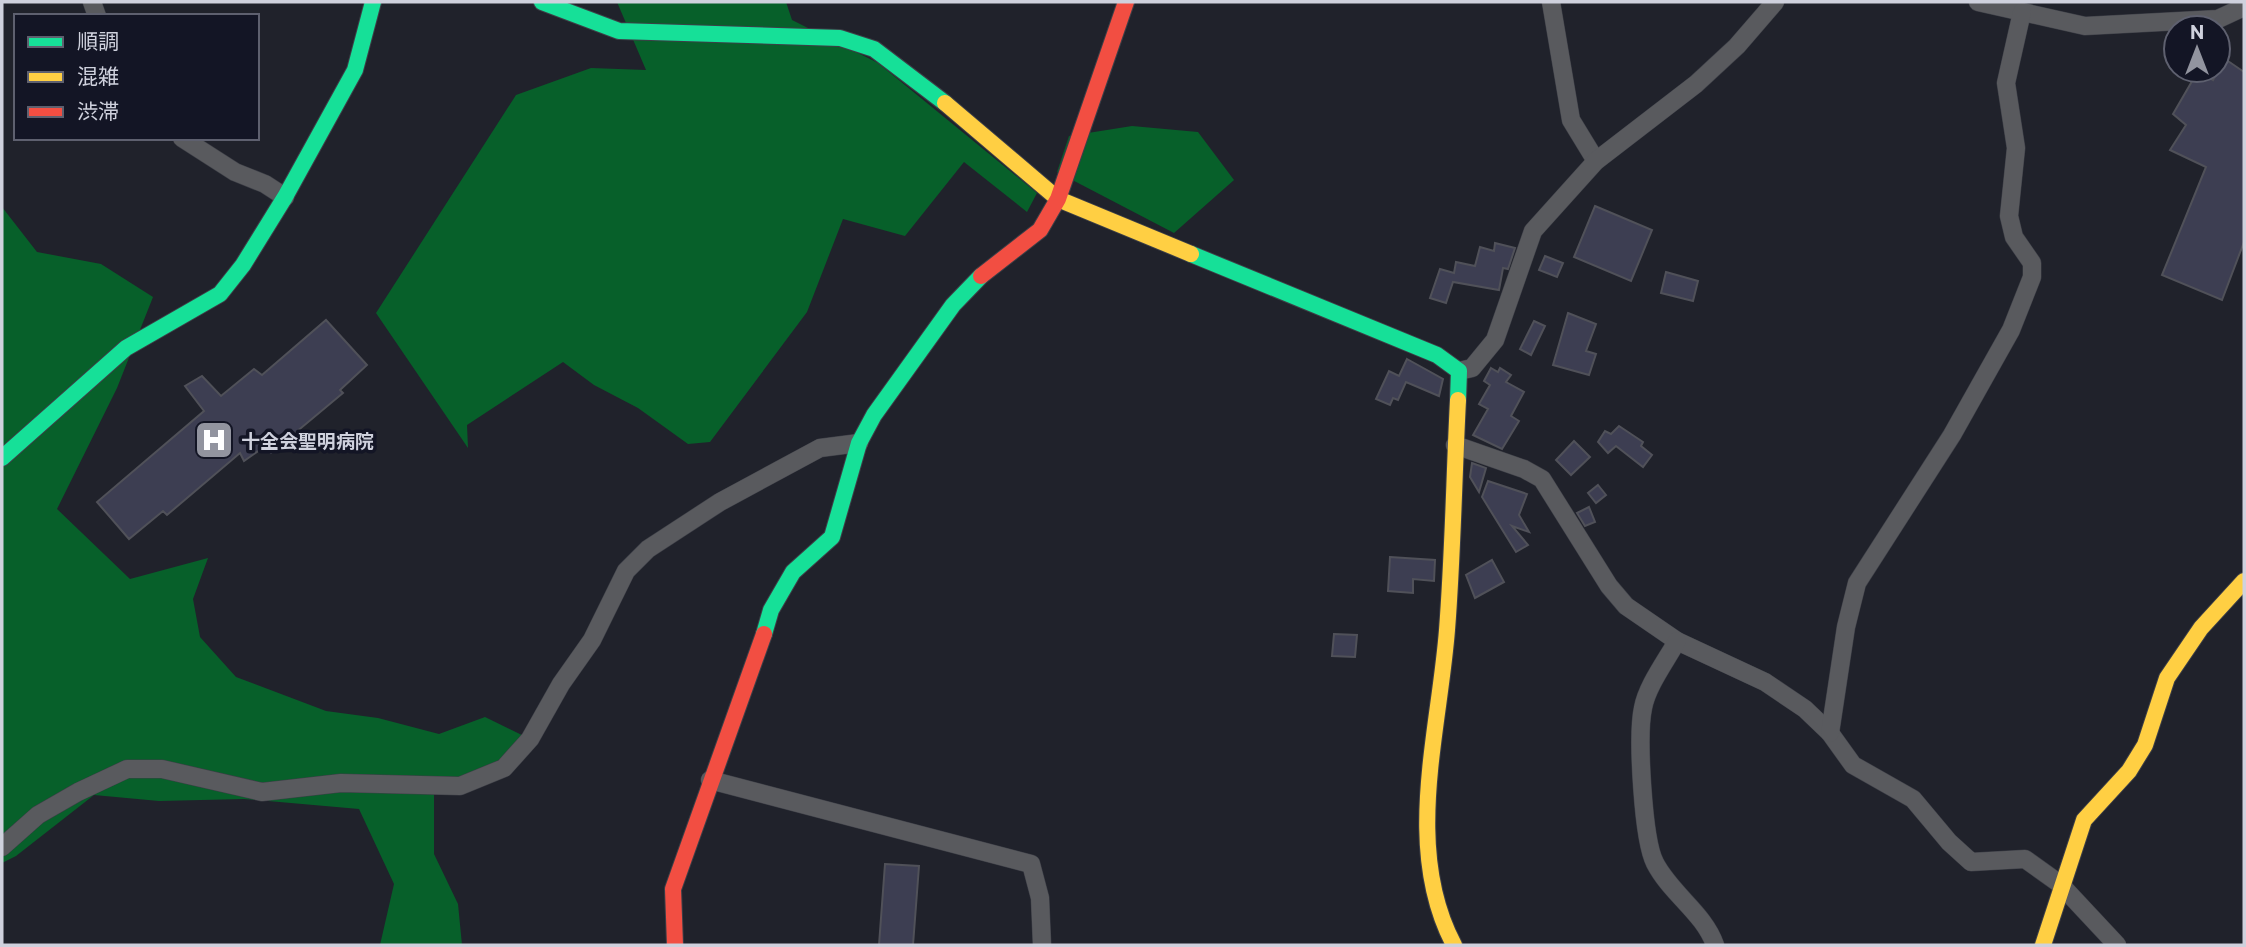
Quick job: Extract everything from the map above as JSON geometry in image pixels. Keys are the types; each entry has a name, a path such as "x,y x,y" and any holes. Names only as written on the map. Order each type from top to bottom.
{"street":[{"path":"2,458 126,348 220,294 243,265 285,197 355,69 373,2"},
{"path":"542,2 619,31 839,38 860,42 919,81 1058,199 1437,355 1459,371 1472,368 1495,341 1533,231 1595,161 1696,84 1737,46 1775,2"},
{"path":"675,945 673,889 771,610 793,572 832,537 859,443 893,387 971,284 1040,230 1058,199 1126,2"},
{"path":"1551,2 1572,120 1595,161"},
{"path":"1978,2 2085,26 2218,19 2244,7"},
{"path":"1830,733 1846,627 1857,583 1965,412 2011,330 2032,276 2032,263 2014,237 2009,216 2016,148 2006,83 2022,12"},
{"path":"185,140 235,173 265,184 285,197"},
{"path":"1454,945 1442,930 1428,869 1430,783 1445,654 1459,371"},
{"path":"2,847 38,816 78,792 127,769 162,769 262,792 341,783 460,786 504,768 530,739 561,684 592,640 626,571 648,549 720,502 820,448 859,443"},
{"path":"1455,445 1524,469 1542,479 1609,586 1626,606 1677,641 1765,681 1805,709 1830,733 1853,765 1913,799 1949,842 1971,862 2025,859 2060,884 2117,945"},
{"path":"2043,945 2060,884 2084,820 2129,771 2145,745 2167,678 2202,628 2244,581"},
{"path":"1677,641 1643,707 1641,740 1648,848 1670,888 1710,931 1715,945"},
{"path":"710,780 1031,864 1040,898 1042,945"}],"green space":[{"path":"617,2 786,2 792,20 878,63 1037,193 1027,212 964,162 905,236 843,219 807,312 710,442 688,444 638,408 594,385 563,362 467,425 468,448 376,313 516,95 591,68 646,70"},
{"path":"1132,126 1198,132 1234,180 1174,233 1057,172 1069,136"},
{"path":"2,207 37,252 101,264 153,297 117,388 57,509 130,579 208,558 193,599 200,637 236,677 326,711 378,718 439,734 485,717 530,739 499,760 434,793 434,854 458,904 462,945 380,945 394,884 359,809 244,799 159,801 94,795 16,856 2,863"}],"building":[{"path":"2232,64 2244,72 2244,242 2222,300 2162,275 2206,167 2170,150 2186,125 2173,114 2190,84 2232,84"},
{"path":"1595,206 1652,230 1631,281 1574,257"},
{"path":"1495,243 1515,248 1508,269 1503,268 1499,290 1453,282 1446,303 1430,298 1440,269 1454,273 1456,262 1475,266 1480,247 1494,251"},
{"path":"1545,256 1563,263 1557,277 1539,270"},
{"path":"1666,272 1698,281 1693,301 1661,293"},
{"path":"1568,313 1596,324 1586,351 1596,354 1589,375 1553,365"},
{"path":"326,320 367,365 340,390 343,393 271,453 264,447 244,461 240,453 167,515 163,511 129,539 97,502 204,411 185,386 202,376 221,396 254,369 262,375"},
{"path":"1534,321 1545,326 1531,355 1520,349"},
{"path":"1407,359 1443,379 1439,396 1406,382 1398,400 1393,398 1390,405 1376,399 1389,371 1399,376"},
{"path":"1491,368 1498,372 1500,368 1511,375 1506,382 1524,392 1511,416 1519,421 1502,449 1473,435 1488,409 1479,404 1490,385 1484,381"},
{"path":"1619,426 1643,442 1641,446 1652,455 1643,467 1616,446 1608,453 1598,442 1605,431 1611,434"},
{"path":"1574,441 1590,457 1571,475 1556,460"},
{"path":"1472,463 1486,468 1479,492 1470,477"},
{"path":"1488,481 1527,494 1519,515 1529,532 1512,526 1528,545 1516,552 1482,497"},
{"path":"1598,485 1606,495 1596,503 1588,493"},
{"path":"1589,507 1595,522 1585,526 1577,513"},
{"path":"1390,557 1435,560 1434,581 1413,579 1413,593 1388,591"},
{"path":"1492,560 1504,582 1475,598 1466,575"},
{"path":"1334,634 1357,635 1355,657 1332,656"},
{"path":"885,864 919,866 913,945 879,945"}],"traffic: fast":[{"path":"2,458 126,348 220,294 243,265 285,197 355,70 373,2"},
{"path":"542,2 619,31 840,38 874,49 945,103"},
{"path":"1191,254 1437,355 1459,371 1458,400"},
{"path":"764,634 771,610 793,572 832,537 859,443 874,415 953,305 981,276"}],"traffic: slow":[{"path":"945,103 1058,199 1191,254"},
{"path":"1454,945 1439,908 1430,870 1427,830 1428,790 1447,630 1458,400"},
{"path":"2043,945 2084,820 2129,771 2145,745 2167,678 2201,628 2244,581"}],"traffic: jam":[{"path":"981,276 1040,230 1058,199 1126,2"},
{"path":"675,945 673,889 764,634"}],"place":[{"name":"十全会聖明病院","path":"214,440"}]}
